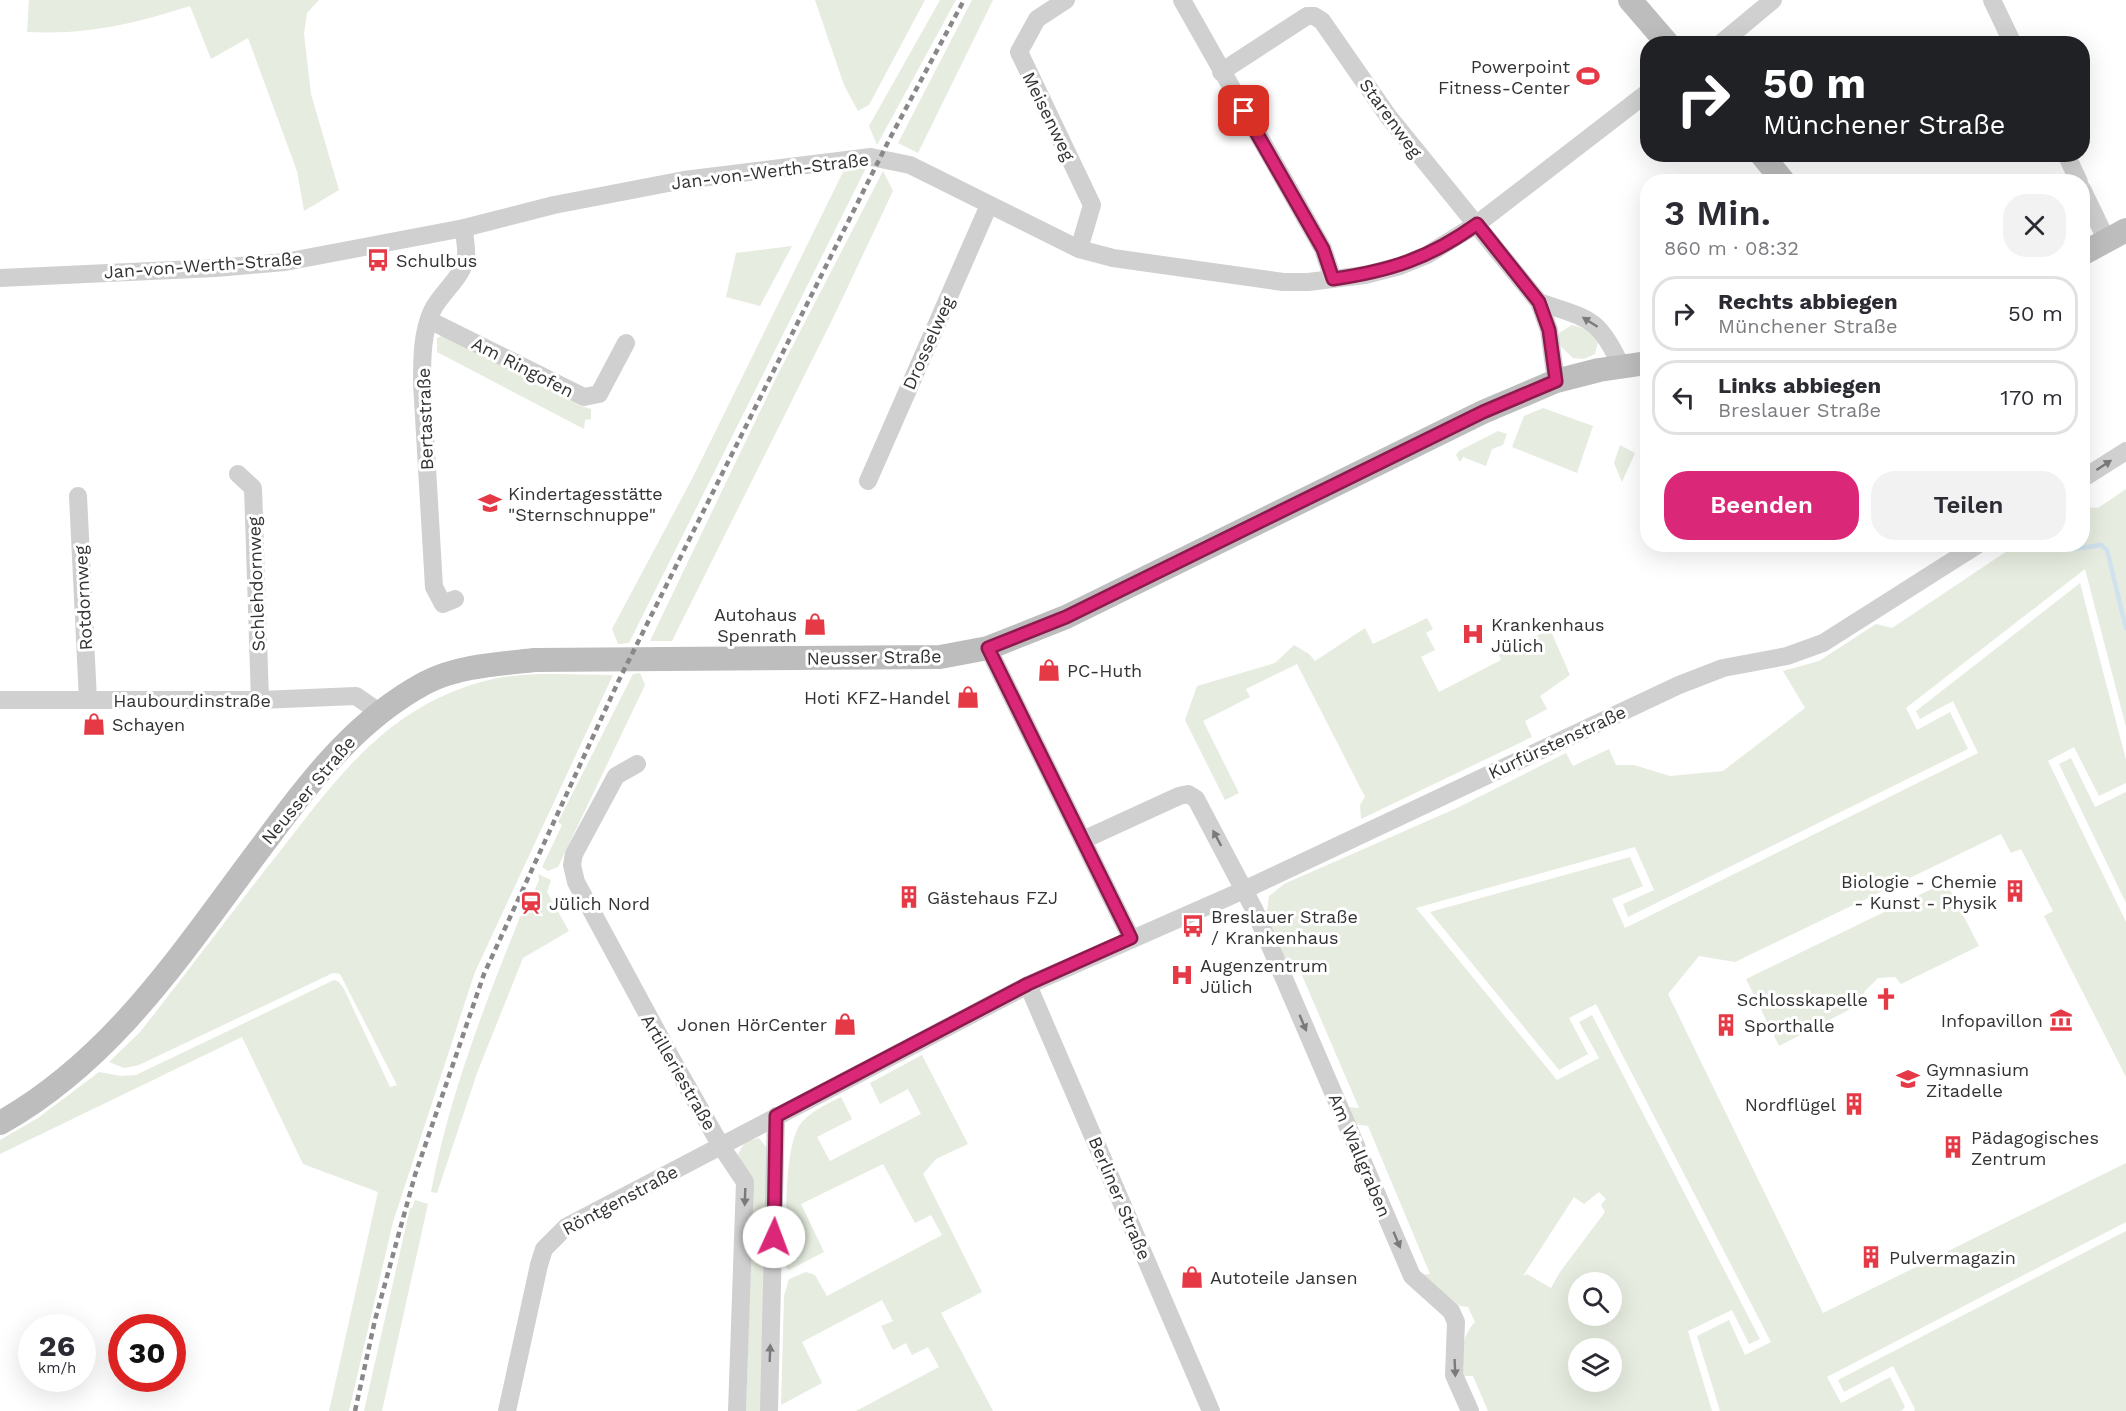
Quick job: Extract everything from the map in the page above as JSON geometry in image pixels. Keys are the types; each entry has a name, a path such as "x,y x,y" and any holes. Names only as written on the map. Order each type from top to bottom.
{"main road":[{"path":"1630,0 1661,36"},
{"path":"1768,162 1777,174"},
{"path":"2090,250 2116,235"},
{"name":"Neusser Straße","path":"0,1123 28,1107 61,1083 117,1033 341,746 379,712 426,682 487,665 602,659 940,657 988,648 1066,617 1483,412 1556,381 1640,364"}],"street":[{"name":"Meisenweg","path":"1066,0 1037,19 1018,52 1092,205 1079,249"},
{"path":"1182,0 1323,249 1333,279"},
{"path":"1730,36 1773,0"},
{"path":"1992,0 2009,36"},
{"name":"Starenweg","path":"1221,72 1307,16 1314,16 1322,21 1388,116 1477,224"},
{"name":"Jan-von-Werth-Straße","path":"0,278 216,268 285,262 464,228 554,206 684,180 871,157 910,165 1079,249 1113,258 1282,282 1333,279 1400,266 1452,242 1640,98"},
{"path":"2090,200 2116,235"},
{"name":"Drosselweg","path":"868,481 989,205"},
{"path":"1477,224 1539,302 1549,330 1556,381"},
{"name":"Bertastraße","path":"455,599 443,604 438,599 434,587 422,355 433,308 459,274 466,256 464,228"},
{"path":"1539,302 1590,320 1604,332 1621,366"},
{"name":"Am Ringofen","path":"429,320 584,397 592,398 599,394 626,343"},
{"path":"2090,474 2126,451"},
{"name":"Schlehdornweg","path":"238,474 253,488 260,700"},
{"name":"Rotdornweg","path":"78,496 88,700"},
{"name":"Kurfürstenstraße","path":"1028,984 1244,890 1678,685 1723,668 1787,656 1823,643 1966,552"},
{"path":"988,648 1131,938"},
{"name":"Haubourdinstraße","path":"0,700 260,700 356,696 379,712"},
{"name":"Artilleriestraße","path":"637,764 616,776 574,854 572,865 576,882 624,973 721,1146 745,1182 738,1411"},
{"name":"Am Wallgraben","path":"1083,840 1188,794 1196,799 1255,911 1412,1276 1451,1311 1456,1322 1454,1375 1470,1411"},
{"name":"Röntgenstraße","path":"507,1411 544,1249 566,1227 1028,984"},
{"name":"Berliner Straße","path":"1028,984 1211,1411"},
{"path":"768,1411 776,1116"}],"shaded area":[{"path":"29,0 319,0 307,13 304,34 311,94 339,190 304,211 297,171 248,38 211,59 190,6 110,27 70,32 27,32"},
{"path":"815,0 925,0 869,105 858,111 844,85"},
{"path":"940,0 956,0 877,145 869,126"},
{"path":"972,0 993,0 918,153 898,143"},
{"path":"866,168 629,643 618,644 612,629 693,477 844,170"},
{"path":"883,171 893,191 834,316 672,641 650,641 775,380"},
{"path":"792,246 760,306 726,297 736,253"},
{"path":"1572,325 1587,329 1598,341 1595,354 1584,359 1573,358 1559,345 1559,333"},
{"path":"444,335 581,406 591,409 591,419 585,420 584,429 437,352 437,338"},
{"path":"1543,408 1593,426 1577,473 1512,447 1524,416"},
{"path":"1498,431 1507,434 1503,445 1492,449 1486,466 1463,457 1460,462 1456,455 1459,451"},
{"path":"1620,445 1635,453 1622,482 1614,463"},
{"path":"2126,489 2126,727 2085,569 1906,708 1917,730 1950,712 1968,749 1628,917 1623,904 1654,890 1635,847 1416,908 1557,1080 1599,1058 1579,1022 1592,1015 1760,1339 1749,1344 1732,1310 1688,1331 1712,1411 1488,1411 1473,1376 1461,1376 1464,1340 1475,1322 1468,1307 1460,1306 1420,1275 1430,1274 1368,1126 1354,1124 1346,1107 1359,1108 1301,973 1287,970 1262,912 1267,910 1269,896 1284,884 1457,808 1566,753 1573,766 1609,749 1616,765 1634,765 1670,776 1723,771 1805,708 1783,671 1819,661 1876,624 1892,628 2006,552 2090,552 2090,508 2098,508","holes":["1599,1192 1606,1199 1601,1205 1605,1212 1560,1272 1551,1288 1527,1274 1523,1276 1574,1197 1584,1204"]},
{"path":"2080,583 2126,760 2126,783 2099,796 2074,747 2048,761 2126,922 2126,1077 2044,916 2053,911 2021,849 2011,853 2001,834 1735,962 1699,956 1668,994 1823,1313 2126,1163 2126,1222 1827,1377 1841,1403 1890,1377 1905,1407 1901,1411 1720,1411 1697,1336 1729,1320 1745,1355 1771,1342 1596,1004 1569,1018 1588,1054 1559,1070 1430,912 1630,857 1643,886 1612,899 1625,928 1978,753 1953,701 1920,719 1916,711"},
{"path":"1427,618 1433,629 1426,633 1435,650 1421,657 1439,692 1501,660 1499,655 1550,629 1570,675 1540,696 1547,709 1525,721 1532,737 1361,819 1360,805 1365,797 1297,664 1246,689 1250,697 1203,721 1239,793 1225,800 1185,720 1197,686 1275,663 1294,645 1309,654 1315,661 1365,628 1373,644"},
{"path":"640,673 645,685 558,867 548,871 542,867 562,825 558,822 633,674"},
{"path":"563,674 613,675 475,972 393,1222 349,1411 329,1411 378,1192 303,1164 242,1037 0,1154 0,1140 38,1118 99,1072 121,1076 136,1075 334,980 339,982 344,989 390,1087 397,1085 340,974 333,973 139,1065 124,1068 109,1062 140,1032 341,775 389,729 416,710 447,694 497,678"},
{"path":"2071,758 2095,807 2126,792 2126,903 2059,764"},
{"path":"538,874 551,880 547,892 569,931 523,958 477,1073 437,1193 431,1192 449,1116 472,1041 529,895 532,896 539,880"},
{"path":"1946,882 1979,946 1901,984 1895,977 1878,978 1864,992 1866,1001 1779,1046 1746,979"},
{"path":"922,1055 968,1144 936,1159 923,1174 982,1292 941,1313 993,1411 856,1411 939,1367 928,1347 912,1355 906,1343 893,1350 881,1326 893,1321 882,1300 802,1342 822,1383 781,1405 784,1296 789,1279 806,1272 815,1275 827,1296 942,1235 931,1215 915,1223 883,1164 801,1204 824,1252 789,1270 786,1268 788,1169 796,1133 802,1122 811,1114 841,1097 852,1119 817,1137 830,1161 921,1114 908,1089 880,1104 870,1083"},
{"path":"759,1138 770,1152 762,1411 746,1411 753,1190 738,1154 745,1142"},
{"path":"415,1200 428,1204 382,1411 364,1411 410,1208"},
{"path":"2126,1231 2126,1411 1914,1411 1893,1366 1844,1392 1838,1380"}],"waterway":[{"path":"2090,547 2101,545 2107,550 2126,628"}],"railway":[{"path":"355,1411 375,1320 415,1175 484,974 619,680 889,140 964,0"}],"place":[{"name":"Powerpoint Fitness-Center","path":"1588,76"},
{"name":"Schulbus","path":"378,260"},
{"name":"Kindertagesstätte \"Sternschnuppe\"","path":"490,503"},
{"name":"Autohaus Spenrath","path":"815,624"},
{"name":"Krankenhaus Jülich","path":"1473,634"},
{"name":"PC-Huth","path":"1049,670"},
{"name":"Hoti KFZ-Handel","path":"968,697"},
{"name":"Schayen","path":"94,724"},
{"name":"Biologie - Chemie - Kunst - Physik","path":"2015,891"},
{"name":"Gästehaus FZJ","path":"909,897"},
{"name":"Jülich Nord","path":"531,903"},
{"name":"Breslauer Straße / Krankenhaus","path":"1193,926"},
{"name":"Augenzentrum Jülich","path":"1182,975"},
{"name":"Schlosskapelle","path":"1886,999"},
{"name":"Infopavillon","path":"2061,1020"},
{"name":"Jonen HörCenter","path":"845,1024"},
{"name":"Sporthalle","path":"1726,1025"},
{"name":"Gymnasium Zitadelle","path":"1908,1079"},
{"name":"Nordflügel","path":"1854,1104"},
{"name":"Pädagogisches Zentrum","path":"1953,1147"},
{"name":"Pulvermagazin","path":"1871,1257"},
{"name":"Autoteile Jansen","path":"1192,1277"}],"route":[{"path":"774,1237 778,1143 776,1116 1028,984 1131,938 988,648 1066,617 1483,412 1556,381 1549,330 1539,302 1477,224 1452,242 1400,266 1333,279 1323,249 1244,111"}]}
